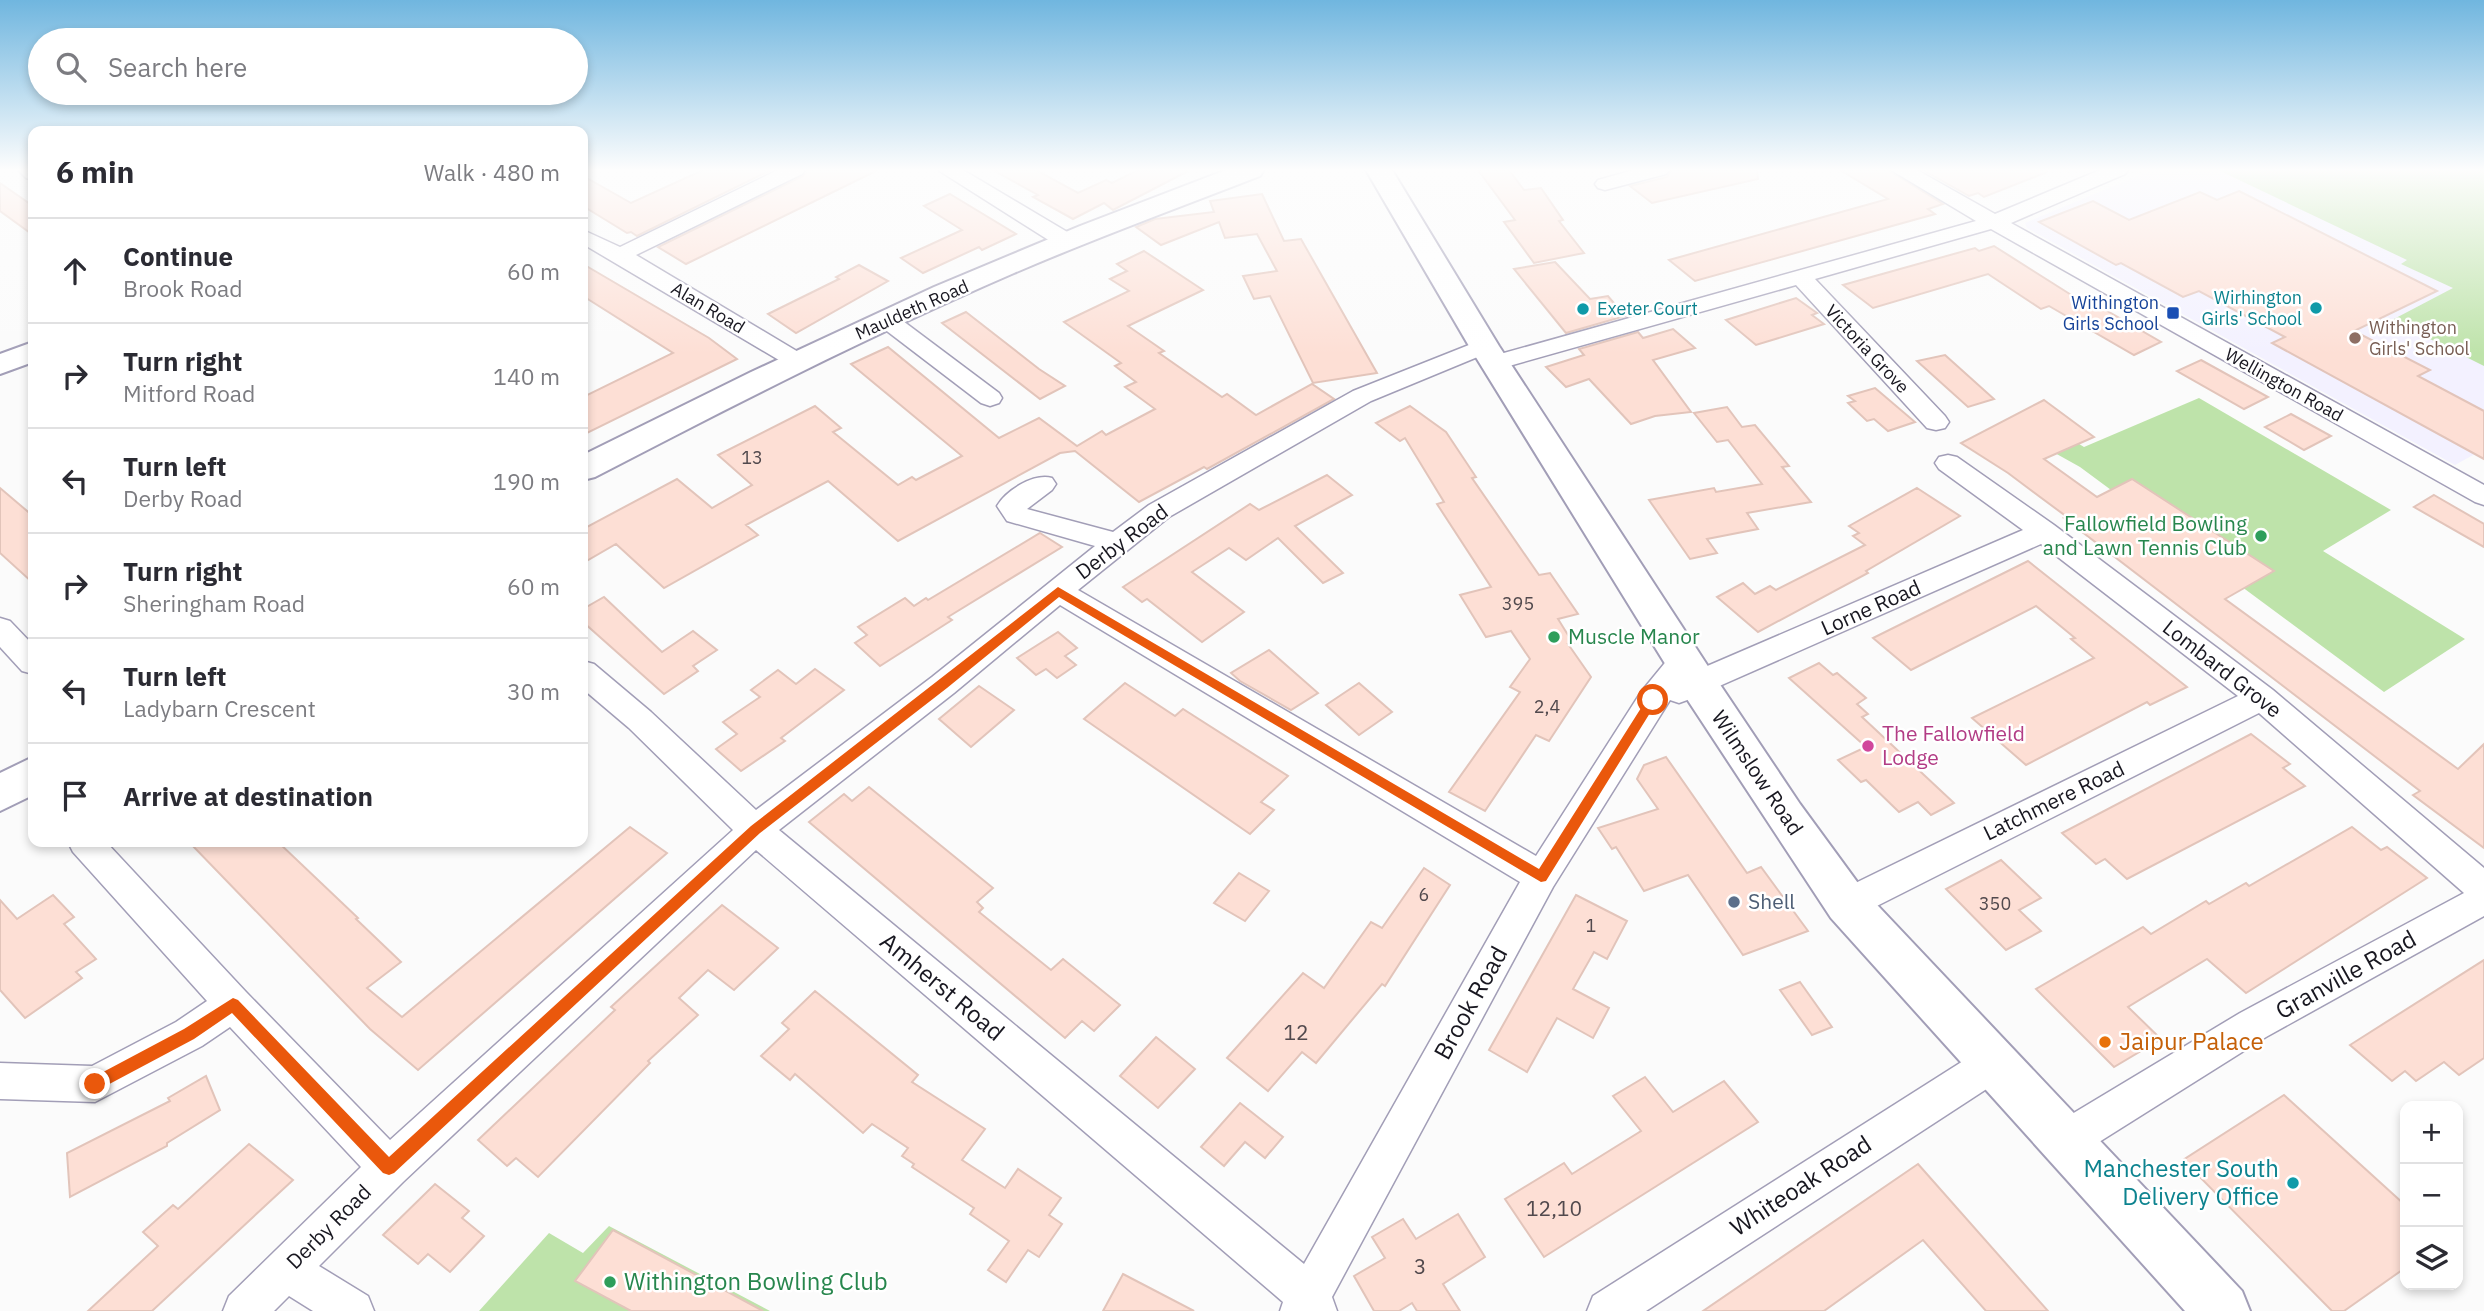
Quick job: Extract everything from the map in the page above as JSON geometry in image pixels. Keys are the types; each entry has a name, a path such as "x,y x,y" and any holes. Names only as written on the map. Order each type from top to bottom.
{"main road":[{"name":"Mauldeth Road","path":"588,466 797,361 1092,231"},
{"name":"Wilmslow Road","path":"1416,231 1489,354 1691,673 1785,816 1847,904 2222,1311"},
{"path":"0,365 28,353"}],"street":[{"path":"620,255 669,231"},
{"path":"1050,231 1066,241"},
{"name":"Derby Road","path":"244,1311 389,1168 755,830 943,685 1159,512 1362,396 1489,354 1960,231"},
{"name":"Wellington Road","path":"2010,231 2484,496"},
{"name":"Alan Road","path":"588,239 797,361"},
{"name":"Victoria Grove","path":"1799,275 1936,422"},
{"path":"887,320 990,398"},
{"name":"Lombard Grove","path":"1948,463 2044,532 2262,698 2484,889"},
{"path":"1043,484 1010,506 1017,515 1117,543"},
{"name":"Lorne Road","path":"1691,673 2044,532"},
{"path":"1058,591 1541,877"},
{"path":"0,629 28,658"},
{"name":"Brook Road","path":"1308,1306 1541,877 1653,700 1691,673"},
{"name":"Amherst Road","path":"588,676 640,720 755,830 1308,1306"},
{"name":"Latchmere Road","path":"1847,904 2262,698"},
{"path":"90,847 233,1004 389,1168"},
{"name":"Granville Road","path":"2066,1140 2252,1025 2484,899"},
{"path":"0,1081 95,1084 189,1034 233,1004"},
{"name":"Whiteoak Road","path":"1608,1311 1995,1062"},
{"path":"285,1270 353,1311"}],"shaded area":[{"name":"Withington Girls' School","path":"2033,231 2484,231 2484,449 2455,465"}],"green space":[{"path":"2346,231 2484,231 2484,366 2392,320 2453,288 2401,264 2407,260"},
{"name":"Fallowfield Bowling and Lawn Tennis Club","path":"2199,398 2391,510 2323,551 2465,639 2384,692 2080,467 2026,437 2042,421 2084,447"},
{"name":"Withington Bowling Club","path":"609,1226 770,1311 479,1311 549,1233 583,1253"}],"building":[{"path":"624,231 647,231 637,236 631,232"},
{"path":"690,231 753,231 686,264 658,247"},
{"path":"959,231 1011,231 1016,234 982,250 979,247 923,273 901,258"},
{"path":"1142,231 1196,231 1161,245"},
{"path":"1222,231 1279,231 1284,241 1301,239 1377,373 1313,383 1270,296 1254,299 1243,276 1277,271 1257,234 1225,238"},
{"path":"1511,231 1567,231 1584,253 1534,263"},
{"path":"1772,231 1873,231 1695,281 1669,260"},
{"name":"Wirhington Girls' School","path":"2055,231 2319,231 2437,291 2354,331 2430,370 2418,376 2484,411 2484,459 2272,343 2285,337 2199,291 2183,297 2121,263 2116,265"},
{"path":"1994,246 2084,303 2090,301 2161,342 2134,355 2049,306 2041,309 1988,274 1873,308 1843,285 1975,248 1979,251"},
{"path":"1144,251 1203,290 1128,326 1164,351 1159,353 1222,397 1227,394 1256,415 1312,384 1334,399 1207,469 1204,467 1139,502 1075,451 1060,453 898,541 828,481 746,525 758,535 664,588 616,544 588,560 588,526 677,479 712,508 752,485 718,455 815,406 841,428 833,432 898,485 912,477 916,480 962,456 851,364 888,347 999,438 1039,418 1077,446 1102,431 1106,435 1155,409 1125,387 1136,382 1115,366 1121,363 1064,322 1129,291 1110,279 1127,271 1117,264"},
{"path":"1555,262 1590,299 1608,296 1625,316 1566,333 1514,269"},
{"path":"859,265 888,281 796,333 768,314 839,279 836,277"},
{"path":"588,267 709,338 737,359 588,433 588,395 673,353 588,299"},
{"path":"1796,298 1817,313 1812,315 1824,324 1756,345 1726,320"},
{"path":"966,312 1065,386 1040,399 942,323"},
{"path":"1673,329 1695,348 1653,360 1691,412 1655,416 1631,424 1589,379 1566,387 1546,367 1584,355 1579,349 1638,332 1643,338"},
{"path":"1945,355 1994,399 1968,407 1917,361"},
{"path":"2201,360 2268,397 2244,409 2177,371"},
{"path":"1875,388 1915,422 1888,431 1874,419 1867,421 1848,403 1855,401 1848,396"},
{"path":"2044,400 2094,437 2044,459 2097,497 2132,479 2274,571 2225,599 2458,769 2484,744 2484,848 2413,795 2420,791 2064,518 2067,517 2008,473 1961,443"},
{"path":"1410,406 1446,432 1476,477 1472,478 1539,575 1550,573 1578,614 1558,619 1573,643 1568,644 1591,677 1549,741 1536,735 1485,811 1449,792 1520,692 1510,687 1530,659 1511,631 1486,637 1460,595 1491,587 1437,504 1444,502 1405,438 1400,441 1376,423"},
{"path":"1727,407 1742,427 1755,425 1789,466 1782,467 1811,502 1747,513 1758,529 1707,539 1717,553 1690,559 1649,500 1714,488 1716,492 1762,484 1728,440 1717,442 1694,413"},
{"path":"2291,414 2331,436 2304,450 2265,427"},
{"path":"1327,475 1352,495 1295,526 1343,573 1323,583 1278,538 1246,560 1229,548 1192,572 1244,612 1202,642 1147,599 1142,602 1123,587 1250,504 1259,510"},
{"path":"0,488 28,512 28,578 0,553"},
{"path":"1917,488 1960,516 1866,571 1868,573 1758,632 1717,597 1743,583 1755,594 1770,586 1776,590 1865,545 1853,536 1859,533 1849,526"},
{"path":"2434,495 2484,524 2484,547 2414,507"},
{"path":"1040,533 1062,547 948,617 952,620 880,666 855,643 867,635 858,627 905,598 914,606 926,598 928,600"},
{"path":"2028,561 2187,687 2150,705 2147,702 2026,765 1972,718 2094,658 2071,639 2075,638 2036,606 1911,670 1873,638"},
{"path":"604,597 662,652 693,631 717,650 693,666 698,671 664,694 588,626 588,606"},
{"path":"1058,632 1077,648 1065,656 1076,665 1057,678 1046,669 1036,675 1017,658"},
{"path":"1269,650 1318,693 1291,710 1231,673"},
{"path":"1819,663 1833,675 1837,673 1866,698 1857,704 1868,714 1862,717 1954,803 1931,815 1918,802 1899,812 1866,780 1861,782 1838,760 1866,747 1789,678"},
{"path":"815,669 844,690 781,738 785,741 741,771 716,749 737,734 723,722 760,697 751,690 778,670 796,684"},
{"path":"1125,683 1175,716 1183,709 1288,776 1261,802 1274,810 1250,834 1084,719"},
{"path":"1359,683 1392,712 1359,735 1326,705"},
{"path":"979,686 1014,710 971,747 939,719"},
{"path":"2251,734 2290,764 2283,768 2305,786 2127,879 2105,859 2096,864 2062,833"},
{"path":"1666,757 1747,873 1761,867 1808,931 1743,955 1688,875 1644,891 1616,847 1612,849 1598,828 1658,809 1637,779 1644,765"},
{"path":"869,787 993,888 977,902 983,908 979,912 1051,970 1063,959 1120,1005 1094,1031 1082,1021 1065,1038 809,822 844,794 852,801"},
{"path":"630,827 667,853 418,1070 370,1029 194,847 283,847 401,962 367,988 402,1017"},
{"path":"2352,827 2381,850 2387,847 2427,878 2246,993 2207,959 2128,1007 2161,1039 2114,1067 2036,989 2143,927 2151,934 2206,901 2209,904 2246,883 2249,886"},
{"path":"2001,860 2041,898 2019,910 2041,931 2006,950 1946,889"},
{"path":"1424,868 1450,885 1385,986 1382,984 1316,1063 1302,1052 1268,1091 1227,1058 1303,973 1324,988 1371,922 1382,928"},
{"path":"1239,873 1269,891 1245,921 1214,903"},
{"path":"53,895 74,917 64,924 96,959 76,972 82,978 25,1018 0,990 0,900 17,919"},
{"path":"1576,895 1627,921 1607,959 1594,952 1573,989 1609,1008 1593,1038 1557,1018 1527,1072 1489,1050"},
{"path":"722,905 778,948 734,990 708,970 679,998 698,1015 648,1061 650,1063 538,1177 516,1158 507,1166 478,1140 615,1010 611,1007"},
{"path":"2484,960 2484,1058 2459,1075 2444,1062 2416,1081 2405,1071 2392,1081 2350,1045"},
{"path":"1800,982 1832,1027 1812,1035 1780,990"},
{"path":"815,991 918,1075 912,1082 985,1129 962,1160 1005,1188 1018,1169 1061,1198 1049,1215 1062,1224 1039,1257 1028,1250 1006,1282 988,1270 1009,1241 970,1214 974,1208 912,1167 914,1164 902,1156 908,1148 872,1124 863,1133 795,1074 790,1080 761,1056 789,1029 782,1023"},
{"path":"1156,1037 1195,1069 1158,1108 1120,1076"},
{"path":"206,1076 220,1110 167,1143 167,1146 70,1197 67,1153 170,1101 168,1098"},
{"path":"1645,1077 1673,1112 1724,1081 1758,1122 1544,1257 1505,1199 1564,1163 1572,1174 1641,1131 1613,1096"},
{"name":"Manchester South Delivery Office","path":"2284,1095 2400,1200 2400,1272 2344,1311 2332,1311 2183,1160"},
{"path":"1240,1103 1283,1137 1265,1158 1245,1142 1224,1166 1201,1147"},
{"path":"249,1144 293,1180 152,1311 88,1311 158,1246 143,1232 173,1205 178,1209"},
{"path":"1918,1164 2048,1311 1986,1311 1923,1240 1824,1311 1703,1311"},
{"path":"435,1184 469,1211 462,1218 484,1236 450,1272 428,1254 418,1264 383,1235"},
{"path":"1458,1214 1485,1257 1443,1284 1460,1311 1417,1311 1412,1303 1399,1311 1374,1311 1354,1276 1385,1258 1372,1237 1403,1219 1416,1239"},
{"path":"613,1230 763,1311 631,1311 575,1281"},
{"path":"1123,1274 1194,1311 1103,1311"}],"place":[{"name":"Wirhington Girls' School","path":"2316,308"},
{"name":"Exeter Court","path":"1583,309"},
{"name":"Withington Girls School","path":"2173,313"},
{"name":"Withington Girls' School","path":"2355,338"},
{"name":"Fallowfield Bowling and Lawn Tennis Club","path":"2261,536"},
{"name":"Muscle Manor","path":"1554,637"},
{"name":"The Fallowfield Lodge","path":"1868,746"},
{"name":"Shell","path":"1734,902"},
{"name":"Jaipur Palace","path":"2105,1042"},
{"name":"Manchester South Delivery Office","path":"2293,1183"},
{"name":"Withington Bowling Club","path":"610,1282"}],"route":[{"path":"95,1084 189,1034 233,1004 389,1168 755,830 943,685 1058,591 1541,877 1653,700"}]}
